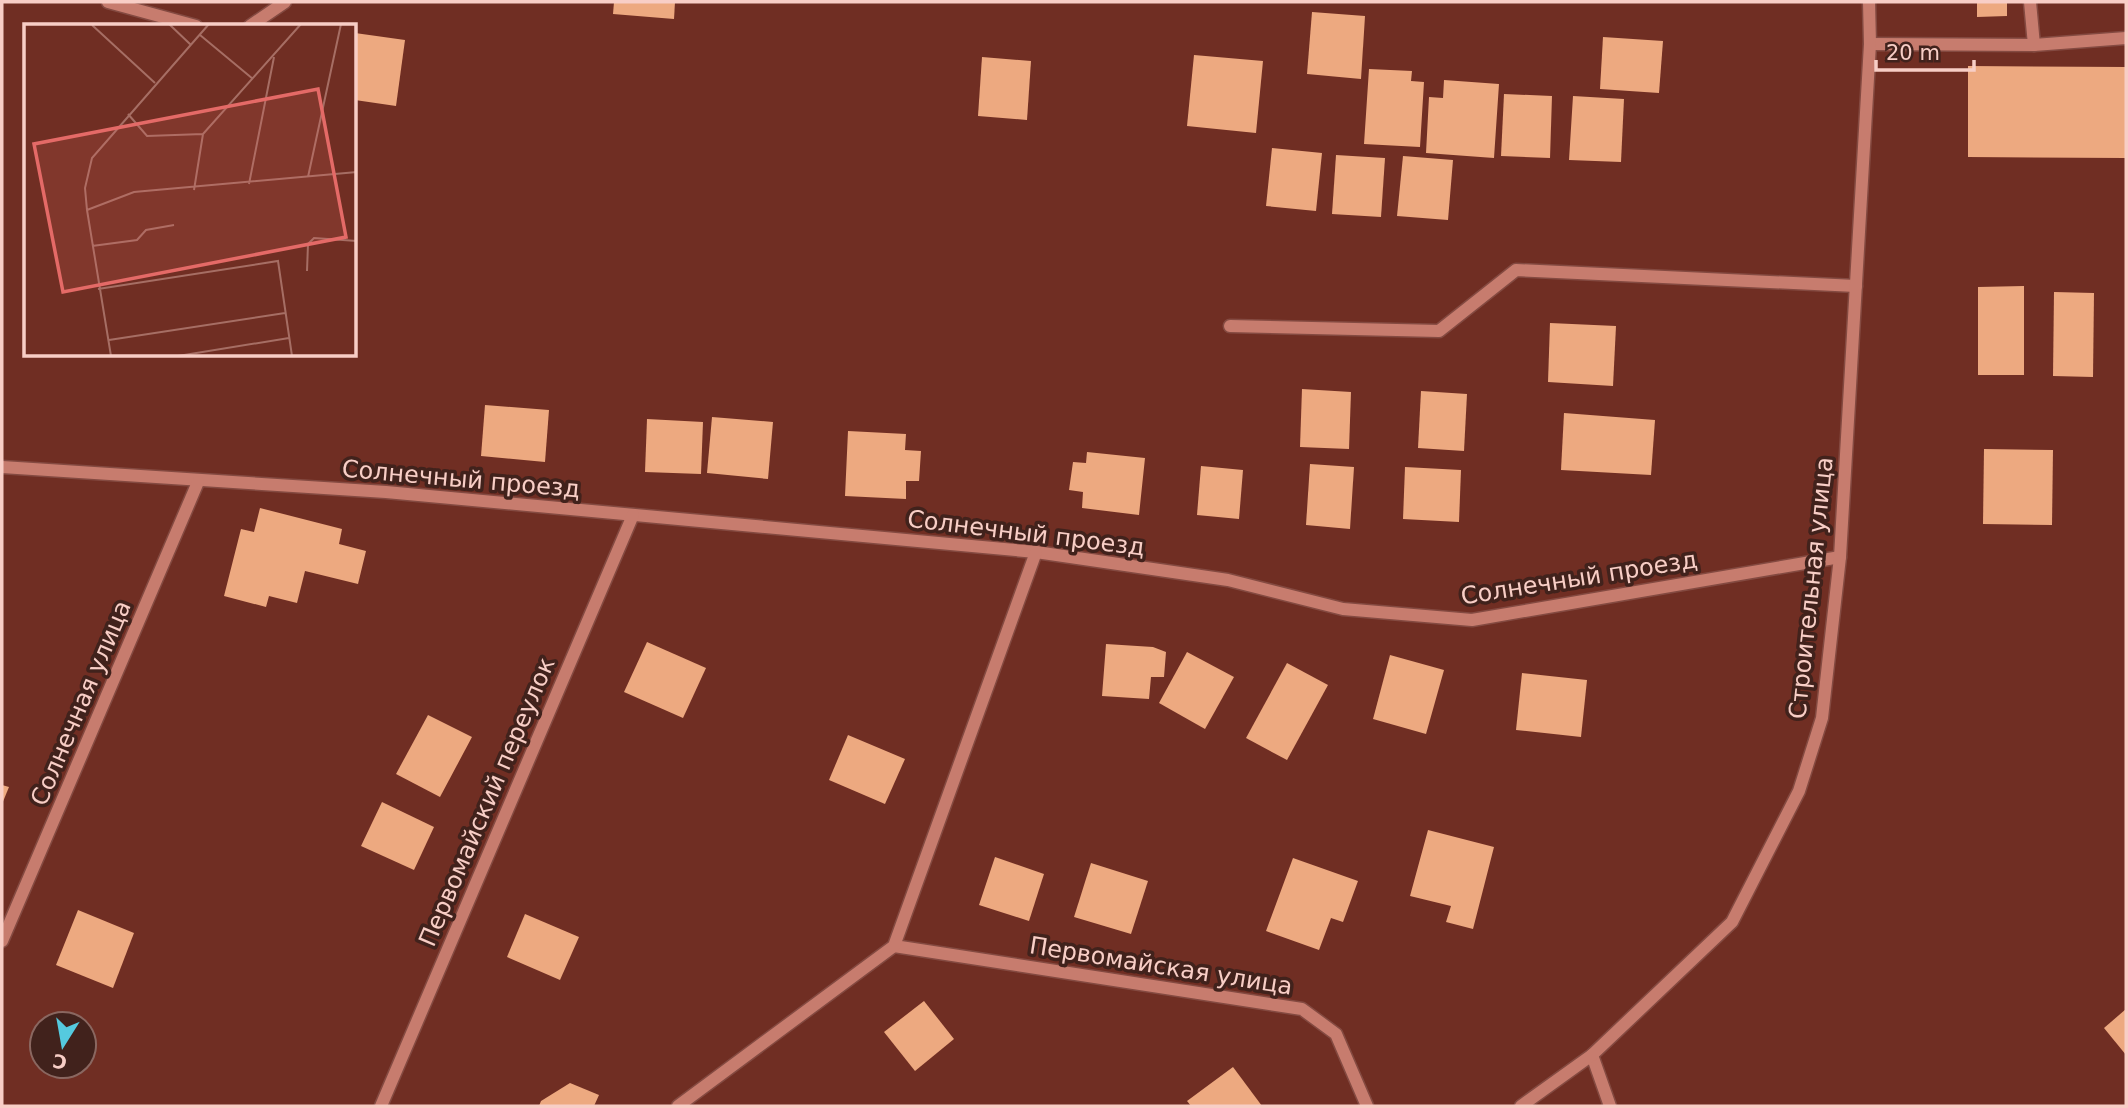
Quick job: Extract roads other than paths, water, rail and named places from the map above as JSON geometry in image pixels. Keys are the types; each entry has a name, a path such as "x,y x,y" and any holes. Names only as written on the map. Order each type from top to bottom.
{"street":[{"path":"108,2 188,24"},
{"path":"253,24 285,2"},
{"name":"Строительная улица","path":"1521,1106 1592,1055 1732,922 1799,791 1822,718 1840,557 1870,44 1869,2"},
{"path":"2031,2 2034,45"},
{"path":"1870,44 2034,45 2126,38"},
{"path":"1230,326 1439,331 1516,270 1856,286"},
{"name":"Солнечный проезд","path":"2,467 198,482 386,492 1036,552 1228,580 1343,608 1472,620 1840,557"},
{"name":"Солнечная улица","path":"2,941 198,482"},
{"name":"Первомайский переулок","path":"381,1106 633,515"},
{"path":"678,1106 894,946 1036,552"},
{"name":"Первомайская улица","path":"894,946 1302,1009 1336,1034 1367,1106"},
{"path":"1592,1055 1610,1106"}]}
